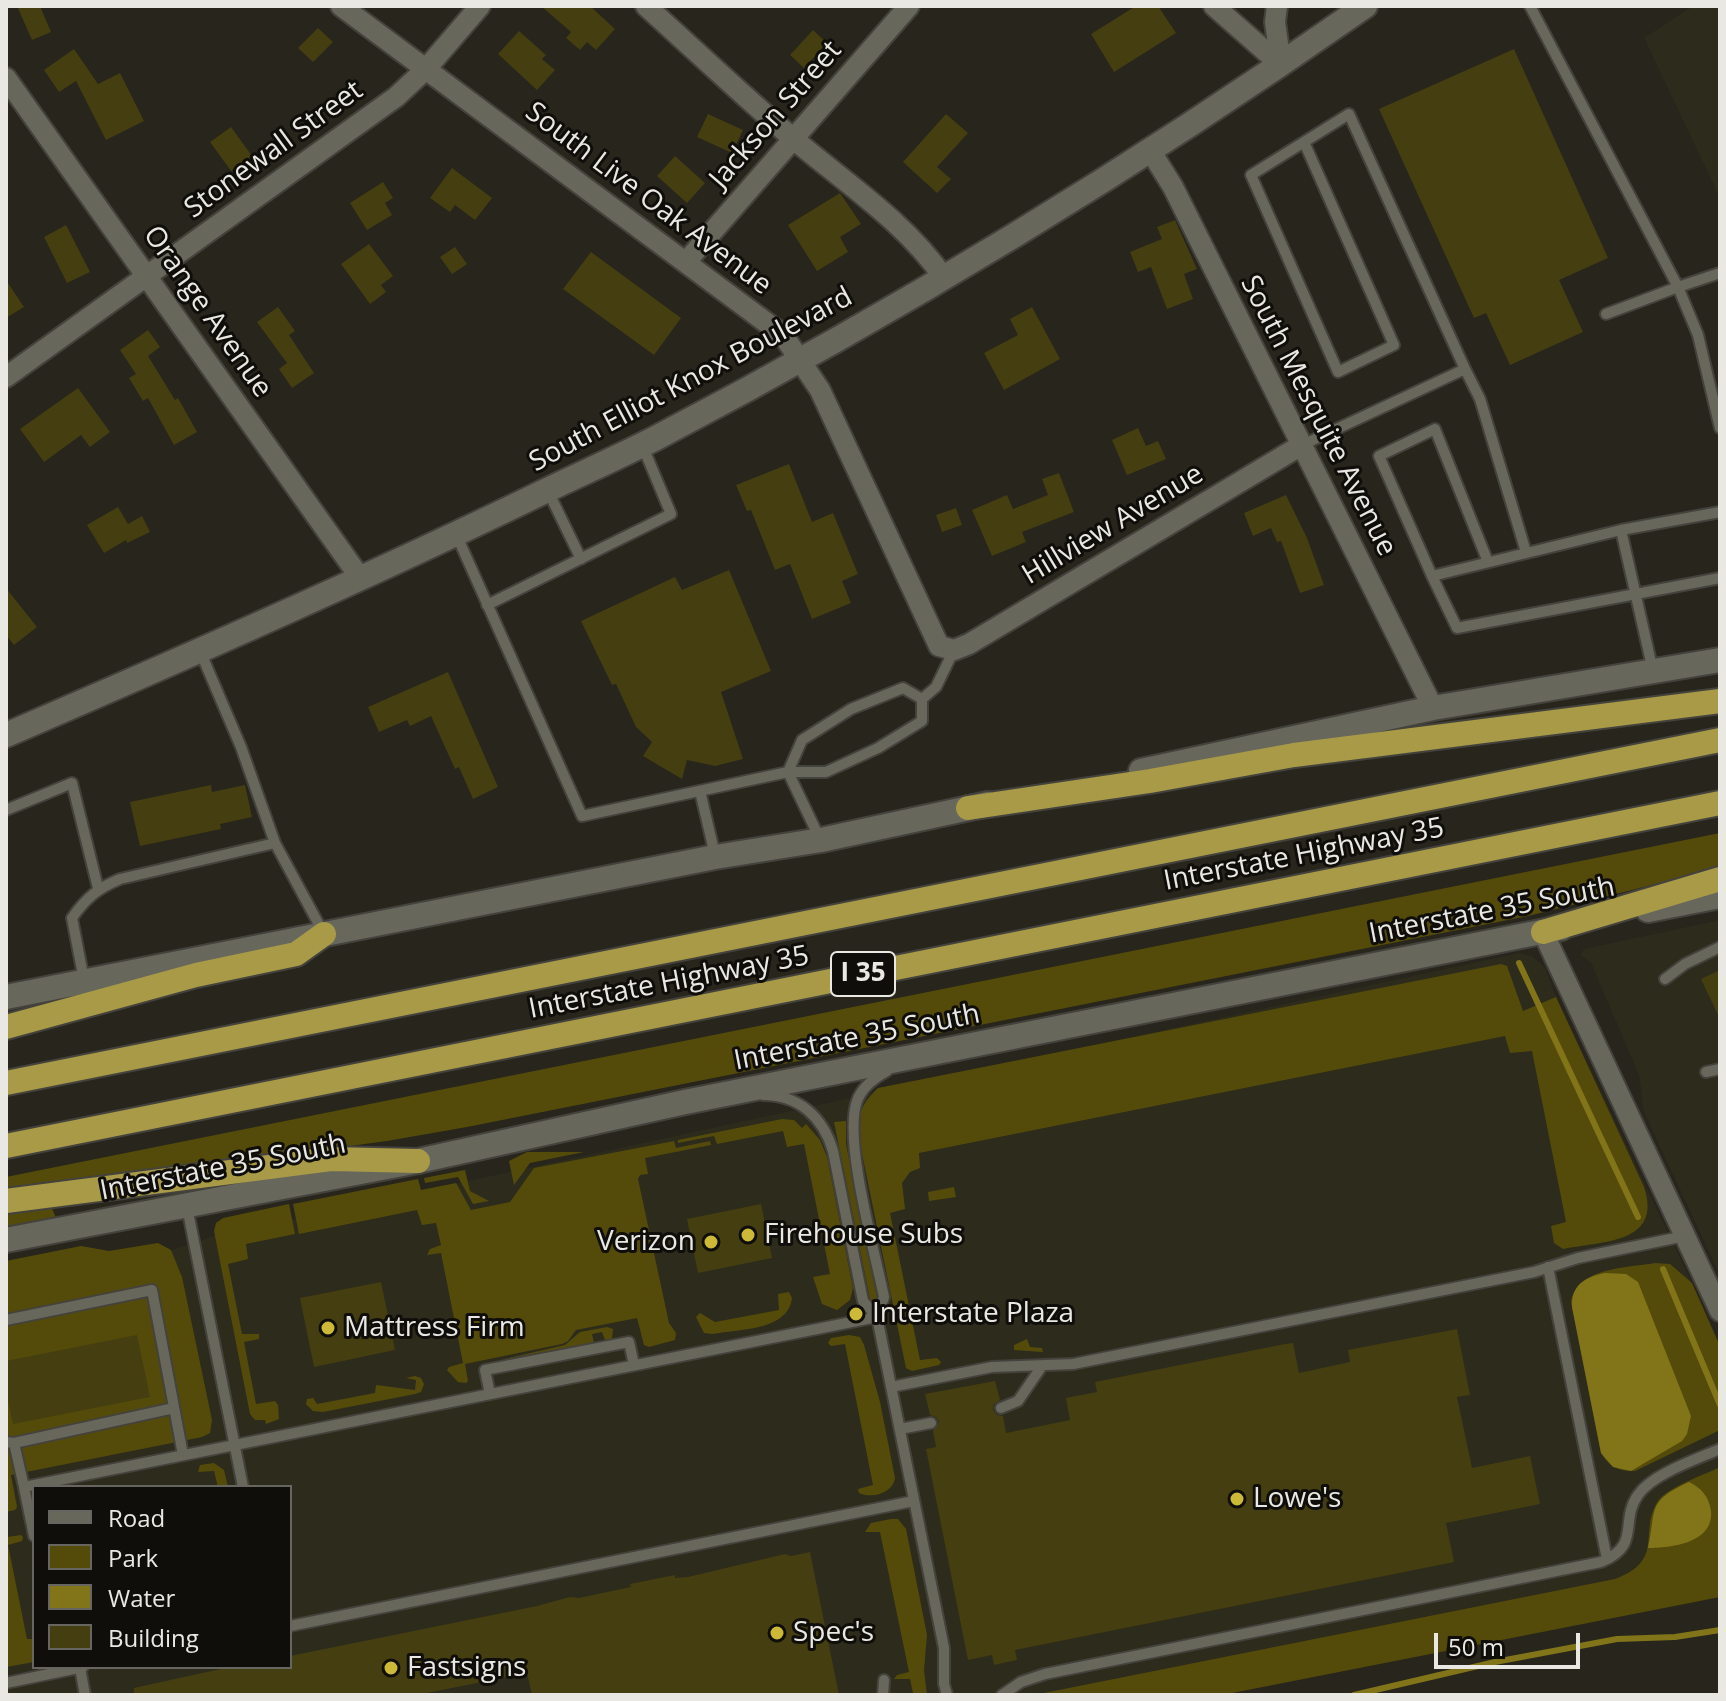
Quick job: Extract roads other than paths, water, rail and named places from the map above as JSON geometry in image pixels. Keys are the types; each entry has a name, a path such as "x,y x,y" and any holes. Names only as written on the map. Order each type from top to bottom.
{"highway":[{"path":"968,808 1150,781 1294,755 1720,701"},
{"name":"Interstate Highway 35","path":"6,1083 1720,740"},
{"name":"Interstate Highway 35","path":"6,1146 1720,803"},
{"path":"1543,932 1720,879"},
{"path":"6,1027 196,975 296,954 324,934"},
{"path":"6,1201 331,1159 418,1161"}],"main road":[{"name":"South Elliot Knox Boulevard","path":"7,732 361,579 642,445 799,361 944,278 1150,150 1365,6"},
{"path":"6,997 715,857 821,840 1433,708 1720,660"},
{"name":"Interstate 35 South","path":"6,1240 418,1161 685,1102 1720,896"}],"street":[{"name":"South Live Oak Avenue","path":"341,6 783,335 820,390 939,646 954,650"},
{"name":"Stonewall Street","path":"6,377 396,97 426,69 480,6"},
{"path":"646,6 793,138 907,234 926,252 944,278"},
{"name":"Jackson Street","path":"686,262 909,6"},
{"path":"1214,6 1281,65"},
{"path":"1277,6 1275,22 1281,65"},
{"name":"Orange Avenue","path":"6,78 361,579"},
{"name":"South Mesquite Avenue","path":"1150,150 1173,187 1433,708"},
{"name":"Hillview Avenue","path":"954,650 969,644 1300,446"},
{"path":"1543,932 1720,1311"}],"lane":[{"path":"1530,6 1678,287 1698,335 1720,428"},
{"path":"1304,142 1394,345 1338,372 1251,175 1304,142 1349,114 1480,399 1526,552"},
{"path":"1606,314 1720,273"},
{"path":"1300,446 1465,369"},
{"path":"1488,562 1435,429 1379,456 1457,628 1720,578"},
{"path":"487,605 671,514 642,445"},
{"path":"547,490 581,559"},
{"path":"1432,576 1621,530 1720,512"},
{"path":"1621,530 1653,671"},
{"path":"456,534 582,816 788,772 826,772 878,748 922,721 922,699 936,687 954,650"},
{"path":"200,651 241,747 275,843 324,934"},
{"path":"821,840 788,772 802,740 851,709 903,688 922,699"},
{"path":"6,810 72,783 98,888"},
{"path":"700,791 715,857"},
{"path":"85,982 72,918 83,901 98,888 120,879 275,843"},
{"path":"1665,979 1685,964 1720,947"},
{"path":"877,1317 884,1297 854,1146 855,1106 864,1088 876,1077 941,1052"},
{"path":"1706,1072 1720,1069"},
{"path":"685,1102 736,1096 780,1096 799,1103 818,1119 827,1134 863,1301 877,1317 944,1648 947,1695"},
{"path":"187,1207 243,1485"},
{"path":"891,1387 992,1367 1073,1364 1685,1236"},
{"path":"1548,1267 1607,1559"},
{"path":"6,1320 152,1290 183,1455"},
{"path":"34,1485 877,1317"},
{"path":"490,1394 485,1370 629,1342 634,1365"},
{"path":"1001,1408 1018,1401 1042,1366"},
{"path":"32,1526 10,1442 174,1408"},
{"path":"900,1429 931,1423"},
{"path":"1002,1695 1021,1682 1045,1674 1607,1559 1620,1551 1628,1539 1634,1502 1643,1489 1658,1478 1720,1449"},
{"path":"24,1487 32,1485"},
{"path":"292,1626 914,1501"},
{"path":"6,1683 61,1669"},
{"path":"81,1669 85,1695"},
{"path":"883,1695 884,1680"}],"water":[{"path":"1605,1273 1626,1274 1638,1282 1691,1416 1682,1441 1631,1471 1613,1467 1601,1453 1572,1307 1574,1293 1581,1283"},
{"path":"1689,1482 1701,1490 1708,1501 1711,1511 1706,1530 1689,1542 1648,1548 1660,1501"}],"waterway":[{"path":"1519,963 1638,1217"},
{"path":"1663,1269 1720,1405"},
{"path":"1354,1695 1495,1662 1617,1639 1675,1637 1720,1630"}],"place":[{"name":"Firehouse Subs","path":"748,1235"},
{"name":"Verizon","path":"711,1242"},
{"name":"Interstate Plaza","path":"856,1314"},
{"name":"Mattress Firm","path":"328,1328"},
{"name":"Lowe's","path":"1237,1499"},
{"name":"Spec's","path":"777,1633"},
{"name":"Fastsigns","path":"391,1668"}]}
